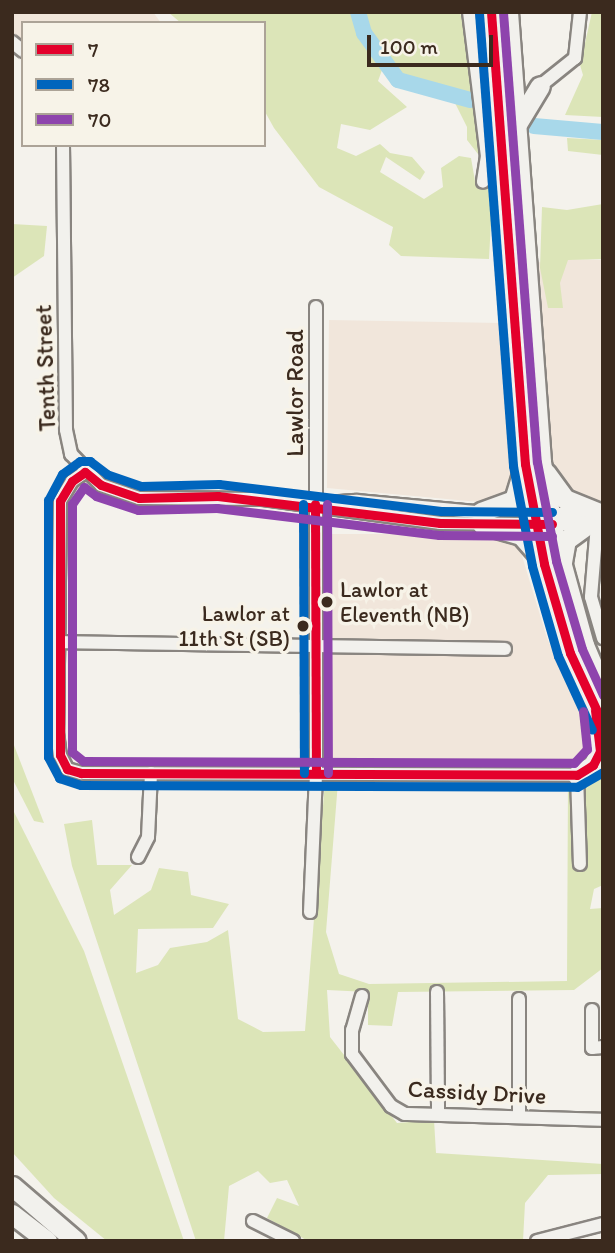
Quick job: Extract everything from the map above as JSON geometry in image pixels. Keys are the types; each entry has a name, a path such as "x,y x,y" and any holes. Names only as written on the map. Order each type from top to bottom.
{"highway":[{"path":"491,12 533,463 570,653 599,718 600,751 593,765 577,775"},
{"path":"481,518 514,500 533,463 508,12"},
{"path":"516,125 540,86"},
{"path":"533,463 565,499 598,521 566,540 553,563"},
{"path":"481,518 521,535 553,563 603,690"},
{"path":"12,1186 76,1241"},
{"path":"12,1214 47,1241"}],"street":[{"path":"469,12 488,156 483,182"},
{"path":"540,86 575,58 580,12"},
{"name":"Tenth Street","path":"63,147 66,430 71,454 85,472"},
{"name":"Lawlor Road","path":"310,912 316,773 316,307"},
{"path":"580,864 577,775 81,773 67,769 60,755 57,732 60,501 72,481 85,472 101,485 139,498 218,496 315,504 357,514 598,521"},
{"path":"543,519 598,521"},
{"path":"598,521 591,597 603,638"},
{"path":"58,642 505,649"},
{"path":"138,857 148,837 151,773"},
{"path":"437,992 438,1111"},
{"name":"Cassidy Drive","path":"362,996 352,1030 352,1054 391,1106 405,1114 438,1111 603,1119"},
{"path":"519,999 519,1115"},
{"path":"592,1010 592,1048 603,1047"},
{"path":"253,1221 293,1241"},
{"path":"537,1241 603,1224"}],"shaded area":[{"path":"12,12 153,12 160,21 21,21 21,43 12,36"},
{"path":"562,259 603,260 603,503 569,495 549,465 530,261 555,264"},
{"path":"329,320 501,323 512,489 490,503 327,488"},
{"path":"328,534 494,534 519,546 547,638 590,735 586,753 568,765 328,762"}],"green space":[{"path":"168,12 460,12 474,75 482,144 478,154 467,140 467,127 452,97 382,70 378,81 407,107 370,130 341,124 337,148 356,156 380,144 390,153 412,157 425,172 420,180 386,157 380,172 424,199 443,187 441,168 459,156 471,158 475,181 493,185 489,259 401,256 389,245 393,227 319,187 266,114 266,21 179,21"},
{"path":"592,12 603,12 603,117 565,115 583,75 580,65"},
{"path":"567,138 603,140 603,155 568,151"},
{"path":"603,204 603,259 568,260 560,283 563,308 548,308 540,268 542,207 567,210"},
{"path":"12,224 47,226 44,256 12,278"},
{"path":"12,740 44,823 34,821 12,778"},
{"path":"603,772 603,885 594,889 590,909 603,908 603,968 574,990 398,992 392,1026 368,1025 368,992 327,990 330,1037 397,1123 434,1120 436,1153 603,1164 603,1174 548,1175 525,1203 523,1241 308,1241 267,1218 277,1198 299,1206 287,1180 270,1183 258,1171 229,1186 224,1241 196,1241 72,866 64,824 92,820 97,865 132,865 110,890 114,915 151,890 159,868 188,872 191,895 229,904 213,928 138,929 136,973 158,965 170,948 207,942 228,930 238,1019 263,1032 305,1031 325,781 338,782 326,932 339,974 369,984 567,981 568,779 594,779"},
{"path":"12,808 84,951 184,1241 107,1241 54,1198 12,1152"}],"waterway":[{"path":"358,12 364,33 398,80 470,100"},
{"path":"534,126 603,132"}],"transit line":[{"name":"7","path":"491,12 525,464 544,564 570,653 603,724"},
{"name":"70","path":"503,12 537,462 556,561 582,649 603,695"},
{"name":"78","path":"479,13 513,466 532,566 558,656 592,730"},
{"name":"78","path":"552,512 441,511 219,484 141,486 107,474 90,461 80,461 62,474 48,500 48,757 59,778 81,785 577,787 603,772"},
{"name":"7","path":"552,524 440,523 218,496 139,498 101,485 85,472 72,481 60,501 60,755 67,769 81,773 577,775 593,765 600,751 595,710"},
{"name":"70","path":"552,536 439,535 217,508 138,510 96,496 84,487 72,504 72,752 83,761 574,763 587,749 583,711"},
{"name":"78","path":"303,504 304,773"},
{"name":"7","path":"315,504 316,773"},
{"name":"70","path":"327,504 328,773"}],"place":[{"name":"Lawlor at Eleventh (NB)","path":"327,602"},
{"name":"Lawlor at 11th St (SB)","path":"303,626"}]}
